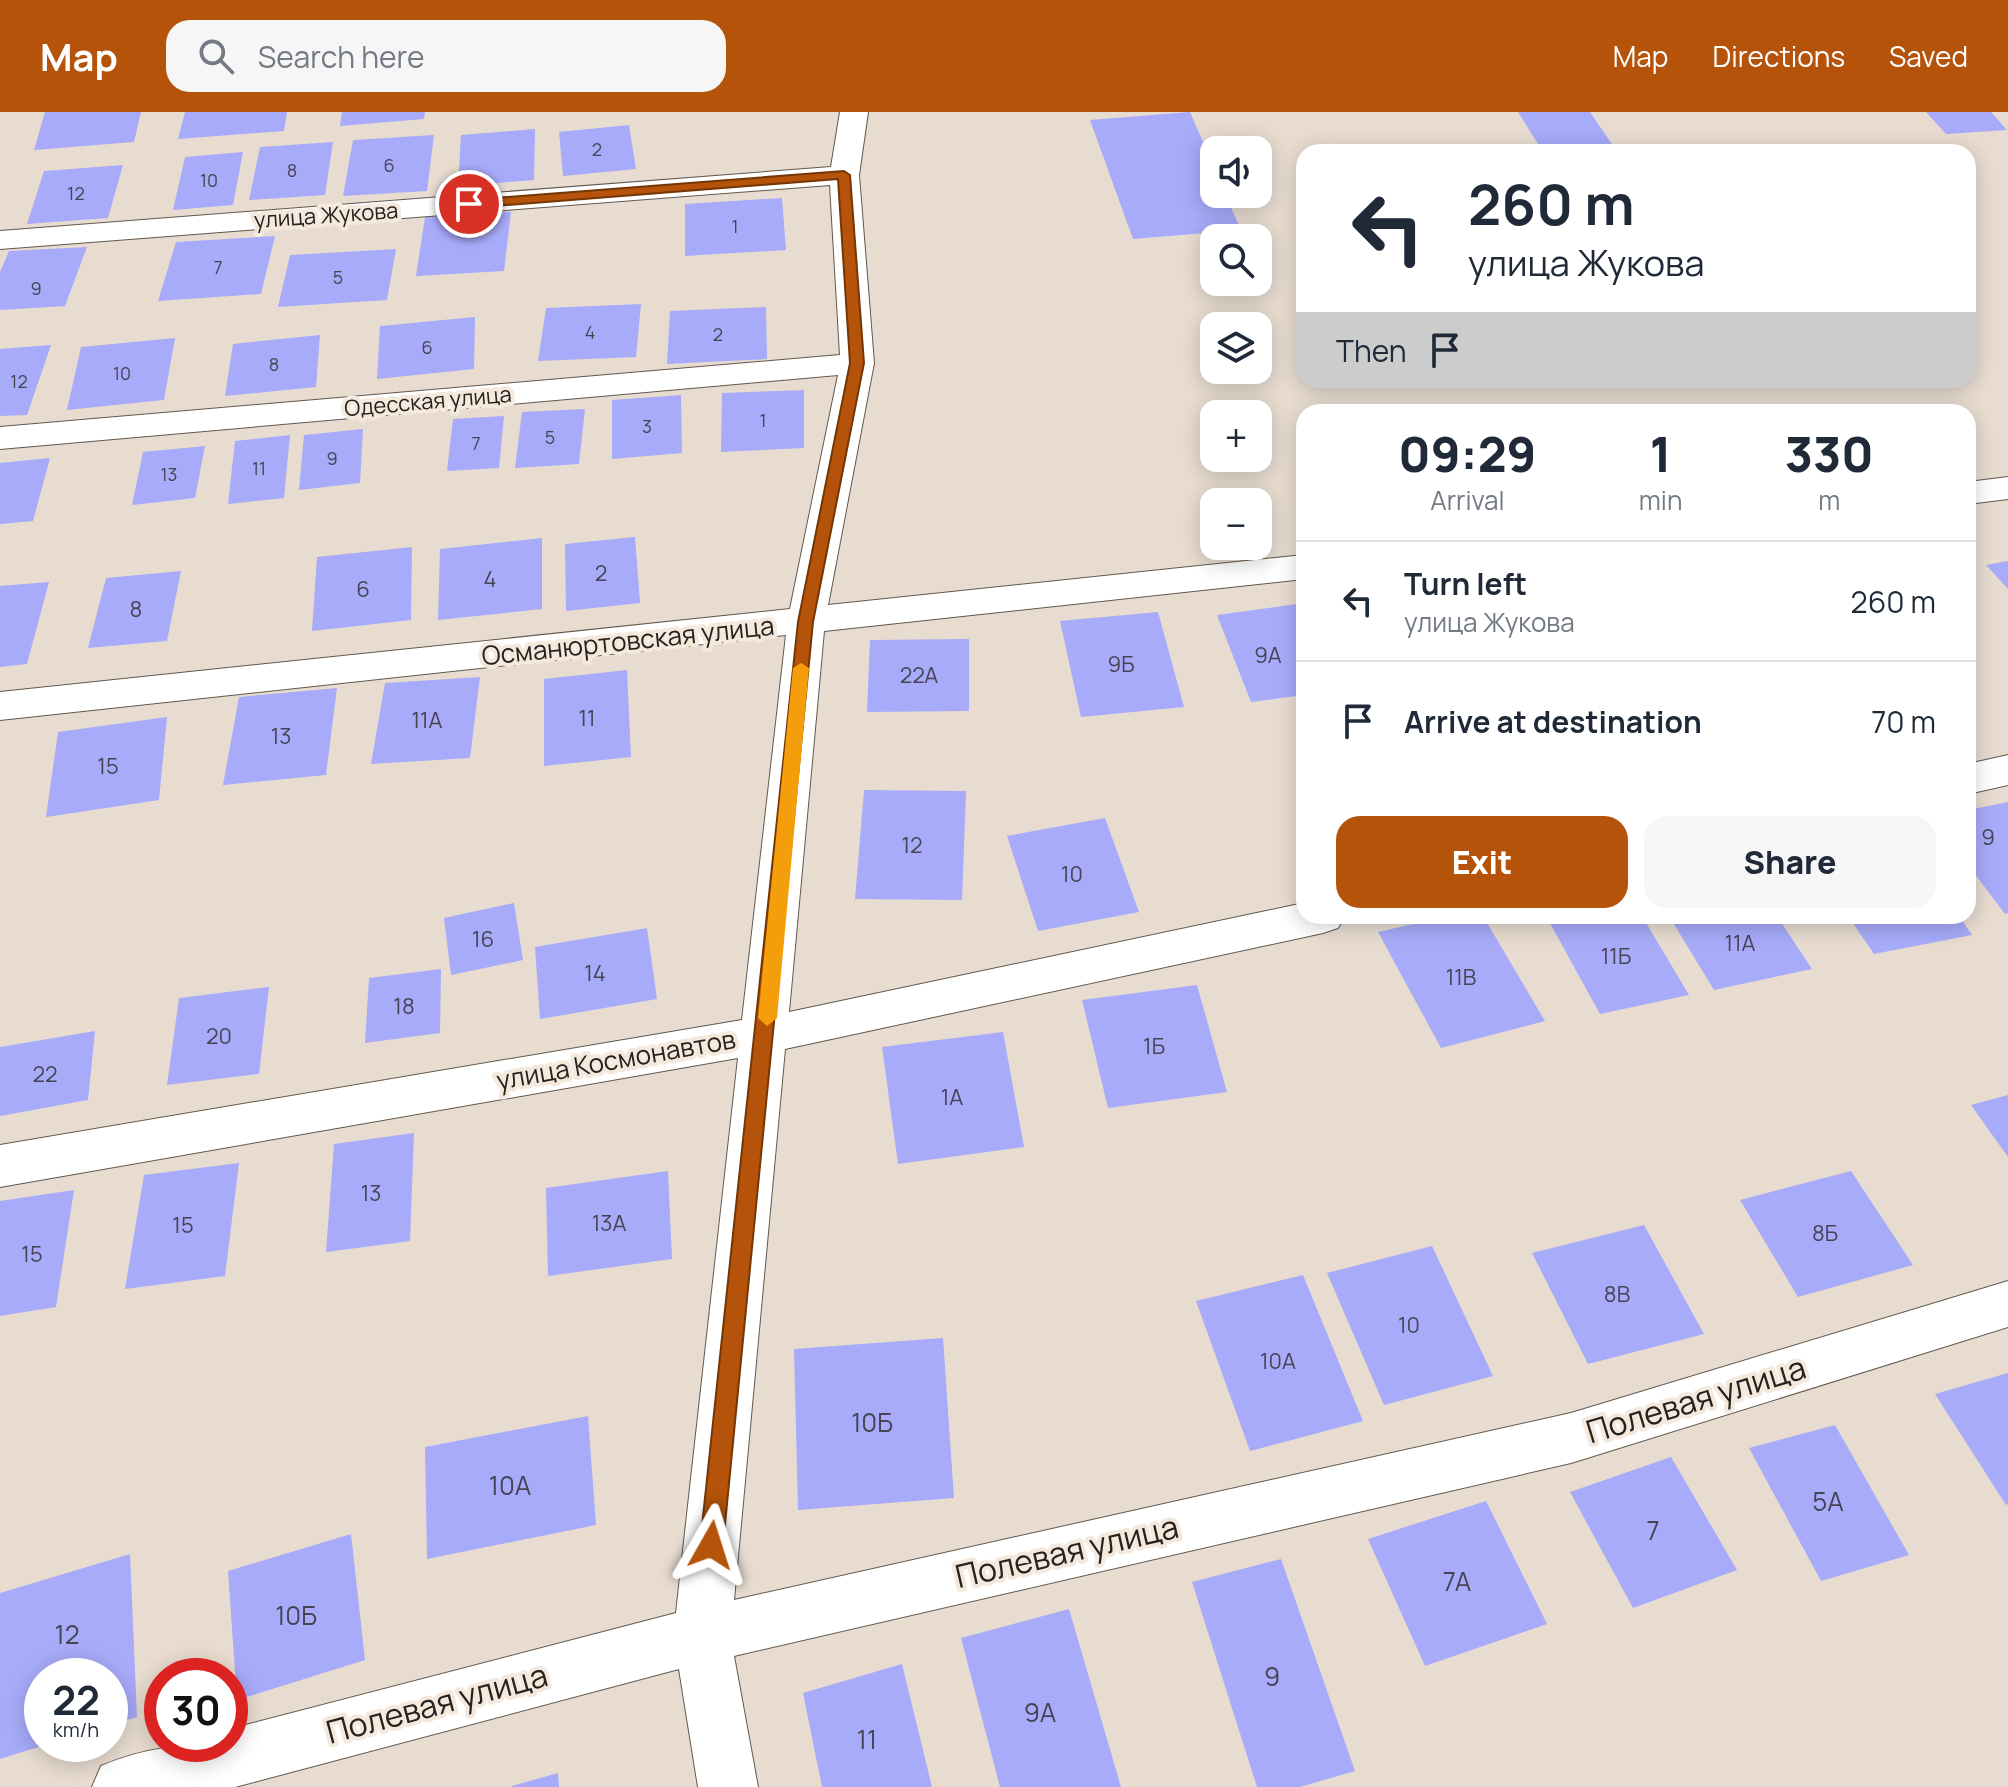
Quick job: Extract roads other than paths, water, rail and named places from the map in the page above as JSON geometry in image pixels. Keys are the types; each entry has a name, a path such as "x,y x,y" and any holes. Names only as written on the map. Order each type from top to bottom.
{"street":[{"path":"728,1787 702,1635 806,622 857,363 844,175 854,112"},
{"name":"улица Жукова","path":"0,240 844,175"},
{"name":"Одесская улица","path":"0,438 857,363"},
{"path":"1976,492 2008,488"},
{"name":"Османюртовская улица","path":"0,706 1296,568"},
{"path":"1976,777 2008,770"},
{"name":"улица Космонавтов","path":"0,1166 766,1035 1296,922"},
{"name":"Полевая улица","path":"122,1787 702,1635 1571,1438 2008,1304"}]}
